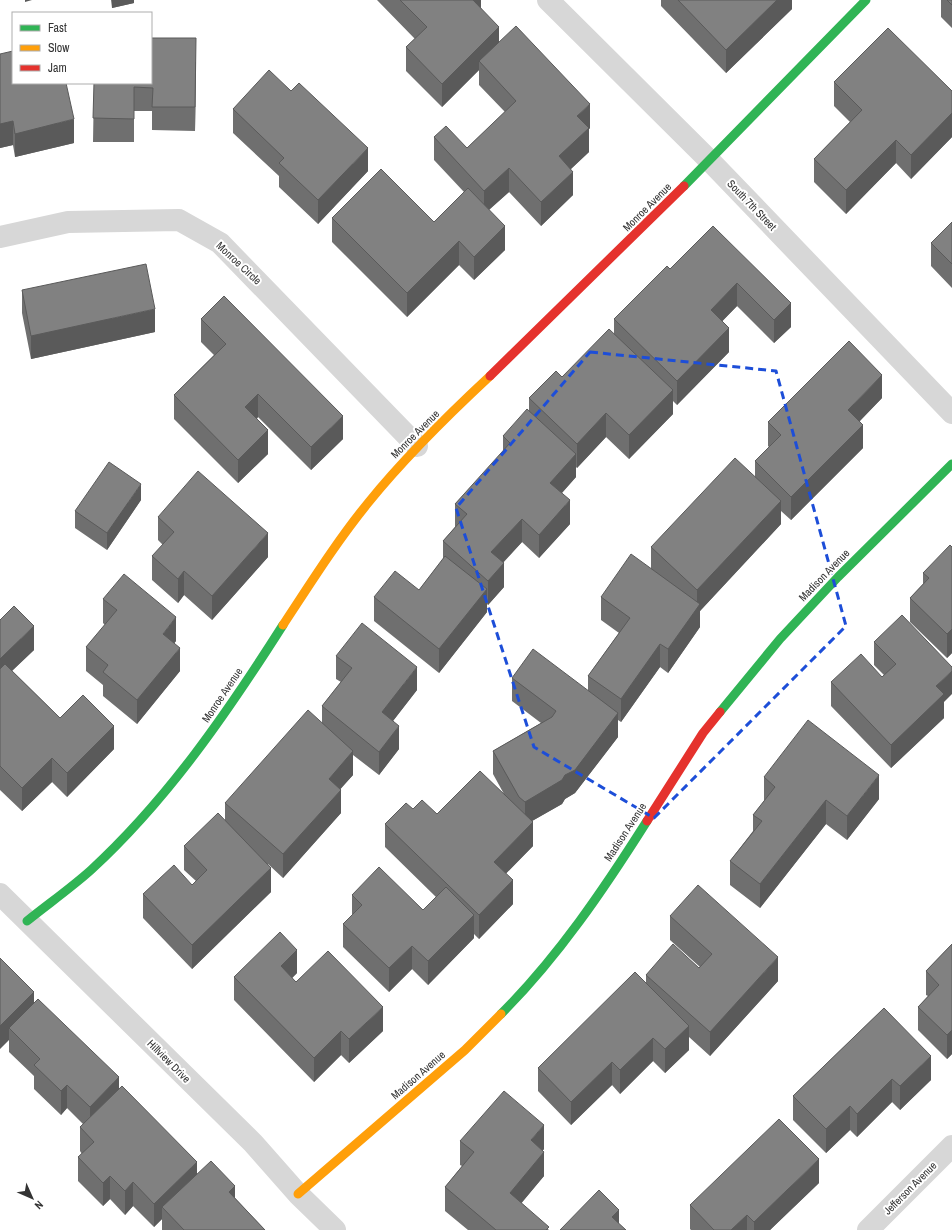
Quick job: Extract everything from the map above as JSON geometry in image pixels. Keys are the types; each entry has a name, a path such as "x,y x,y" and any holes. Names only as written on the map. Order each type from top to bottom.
{"street":[{"name":"South 7th Street","path":"548,0 710,161 952,413"},
{"name":"Monroe Avenue","path":"27,921 89,871 146,813 197,752 234,700 322,566 366,504 417,446 551,318 710,161 866,0"},
{"name":"Monroe Circle","path":"0,236 68,222 179,220 220,243 417,446"},
{"name":"Madison Avenue","path":"298,1194 465,1050 519,996 568,938 620,864 704,733 780,639 838,577 952,464"},
{"name":"Hillview Drive","path":"0,894 253,1143 298,1194 335,1230"},
{"name":"Jefferson Avenue","path":"874,1228 952,1146"}],"highlighted area":[{"path":"590,352 776,371 846,626 654,818 534,747 456,508"}],"building":[{"path":"400,0 473,0 499,27 442,84 406,47 427,27"},
{"path":"678,0 777,0 726,50"},
{"path":"947,0 952,0 952,5"},
{"path":"516,26 590,104 577,116 589,128 559,156 573,172 541,202 509,168 484,191 434,137 446,126 467,148 516,101 479,61"},
{"path":"888,28 952,91 952,113 911,155 896,140 846,190 814,159 862,110 834,82"},
{"path":"152,38 196,38 195,107 152,107 153,88 134,87 134,119 93,118 94,84 152,84"},
{"path":"12,51 12,84 66,84 74,119 15,134 13,121 0,124 0,54"},
{"path":"269,70 291,91 299,83 368,148 318,200 279,163 284,158 233,109"},
{"path":"381,169 434,222 468,188 505,226 474,257 459,241 407,293 332,218"},
{"path":"952,222 952,264 931,243"},
{"path":"713,226 791,303 774,320 737,283 711,310 729,328 677,381 614,319 667,266 670,269"},
{"path":"146,264 155,309 31,336 22,290"},
{"path":"224,296 343,416 311,447 258,394 245,407 268,430 238,460 174,395 226,344 201,319"},
{"path":"609,329 673,390 629,435 606,413 577,444 529,398 556,371 562,377"},
{"path":"849,341 882,375 848,410 863,425 791,497 755,461 781,435 768,422"},
{"path":"527,409 576,454 550,483 570,500 539,535 522,519 491,552 504,563 488,581 443,541 467,514 455,504 510,443 503,436"},
{"path":"735,458 781,501 697,590 651,547"},
{"path":"109,462 141,484 107,533 75,511"},
{"path":"198,471 268,533 212,596 184,571 178,579 152,556 174,532 158,517"},
{"path":"950,545 952,547 952,629 947,634 910,598 929,578 923,573"},
{"path":"631,554 700,604 668,649 660,644 621,699 588,676 630,618 601,597"},
{"path":"445,556 487,589 439,649 374,597 395,571 419,590"},
{"path":"124,574 176,617 163,634 180,648 137,700 103,672 108,665 86,647 117,610 103,599"},
{"path":"14,606 34,626 0,659 0,620"},
{"path":"902,615 952,667 952,671 936,686 944,694 891,745 831,682 861,654 882,677 896,664 874,642"},
{"path":"362,623 417,667 382,712 399,726 379,752 322,706 352,668 336,656"},
{"path":"533,649 618,713 575,770 565,775 562,780 525,802 519,797 493,751 552,717 556,711 512,678"},
{"path":"5,664 60,718 83,695 114,726 67,773 52,758 22,788 0,766 0,669"},
{"path":"308,710 353,751 329,779 341,790 283,854 225,803"},
{"path":"808,720 879,775 847,816 826,800 760,884 730,861 762,821 753,815 775,787 764,777"},
{"path":"480,771 533,822 494,862 513,880 479,915 385,824 406,803 413,809 422,800 437,814"},
{"path":"218,813 271,868 192,945 143,894 174,865 192,885 207,870 184,846"},
{"path":"379,867 423,910 446,887 474,915 428,961 412,946 389,968 343,924 362,905 352,895"},
{"path":"698,885 778,957 710,1032 646,975 673,944 699,968 712,954 670,916"},
{"path":"280,932 297,950 281,966 296,982 328,951 383,1007 349,1039 341,1031 314,1058 234,977"},
{"path":"952,944 952,1030 947,1035 918,1007 939,985 926,971"},
{"path":"0,958 34,992 0,1026"},
{"path":"635,972 689,1026 665,1049 653,1038 620,1070 612,1062 571,1102 538,1068"},
{"path":"38,999 119,1077 90,1107 67,1085 61,1091 34,1065 40,1059 9,1028"},
{"path":"884,1008 931,1056 900,1086 892,1079 857,1114 850,1106 826,1129 793,1096"},
{"path":"122,1086 197,1162 154,1204 133,1182 125,1191 110,1176 103,1183 78,1157 94,1142 80,1127"},
{"path":"504,1091 544,1125 531,1140 544,1152 510,1193 549,1227 546,1230 496,1230 445,1187 474,1152 460,1141"},
{"path":"779,1119 819,1159 754,1222 747,1215 731,1230 714,1230 690,1205"},
{"path":"211,1161 235,1186 229,1192 265,1230 184,1230 162,1207"},
{"path":"599,1190 619,1210 612,1217 626,1230 560,1230"}],"traffic: fast":[{"path":"684,186 866,0"},
{"path":"720,712 780,639 838,577 952,464"},
{"path":"27,921 91,870 146,814 195,754 283,625"},
{"path":"501,1014 561,946 597,897 647,821"}],"traffic: slow":[{"path":"283,625 335,547 382,486 427,437 490,376"},
{"path":"298,1194 465,1050 501,1014"}],"traffic: jam":[{"path":"490,376 684,186"},
{"path":"647,821 703,733 720,712"}]}
